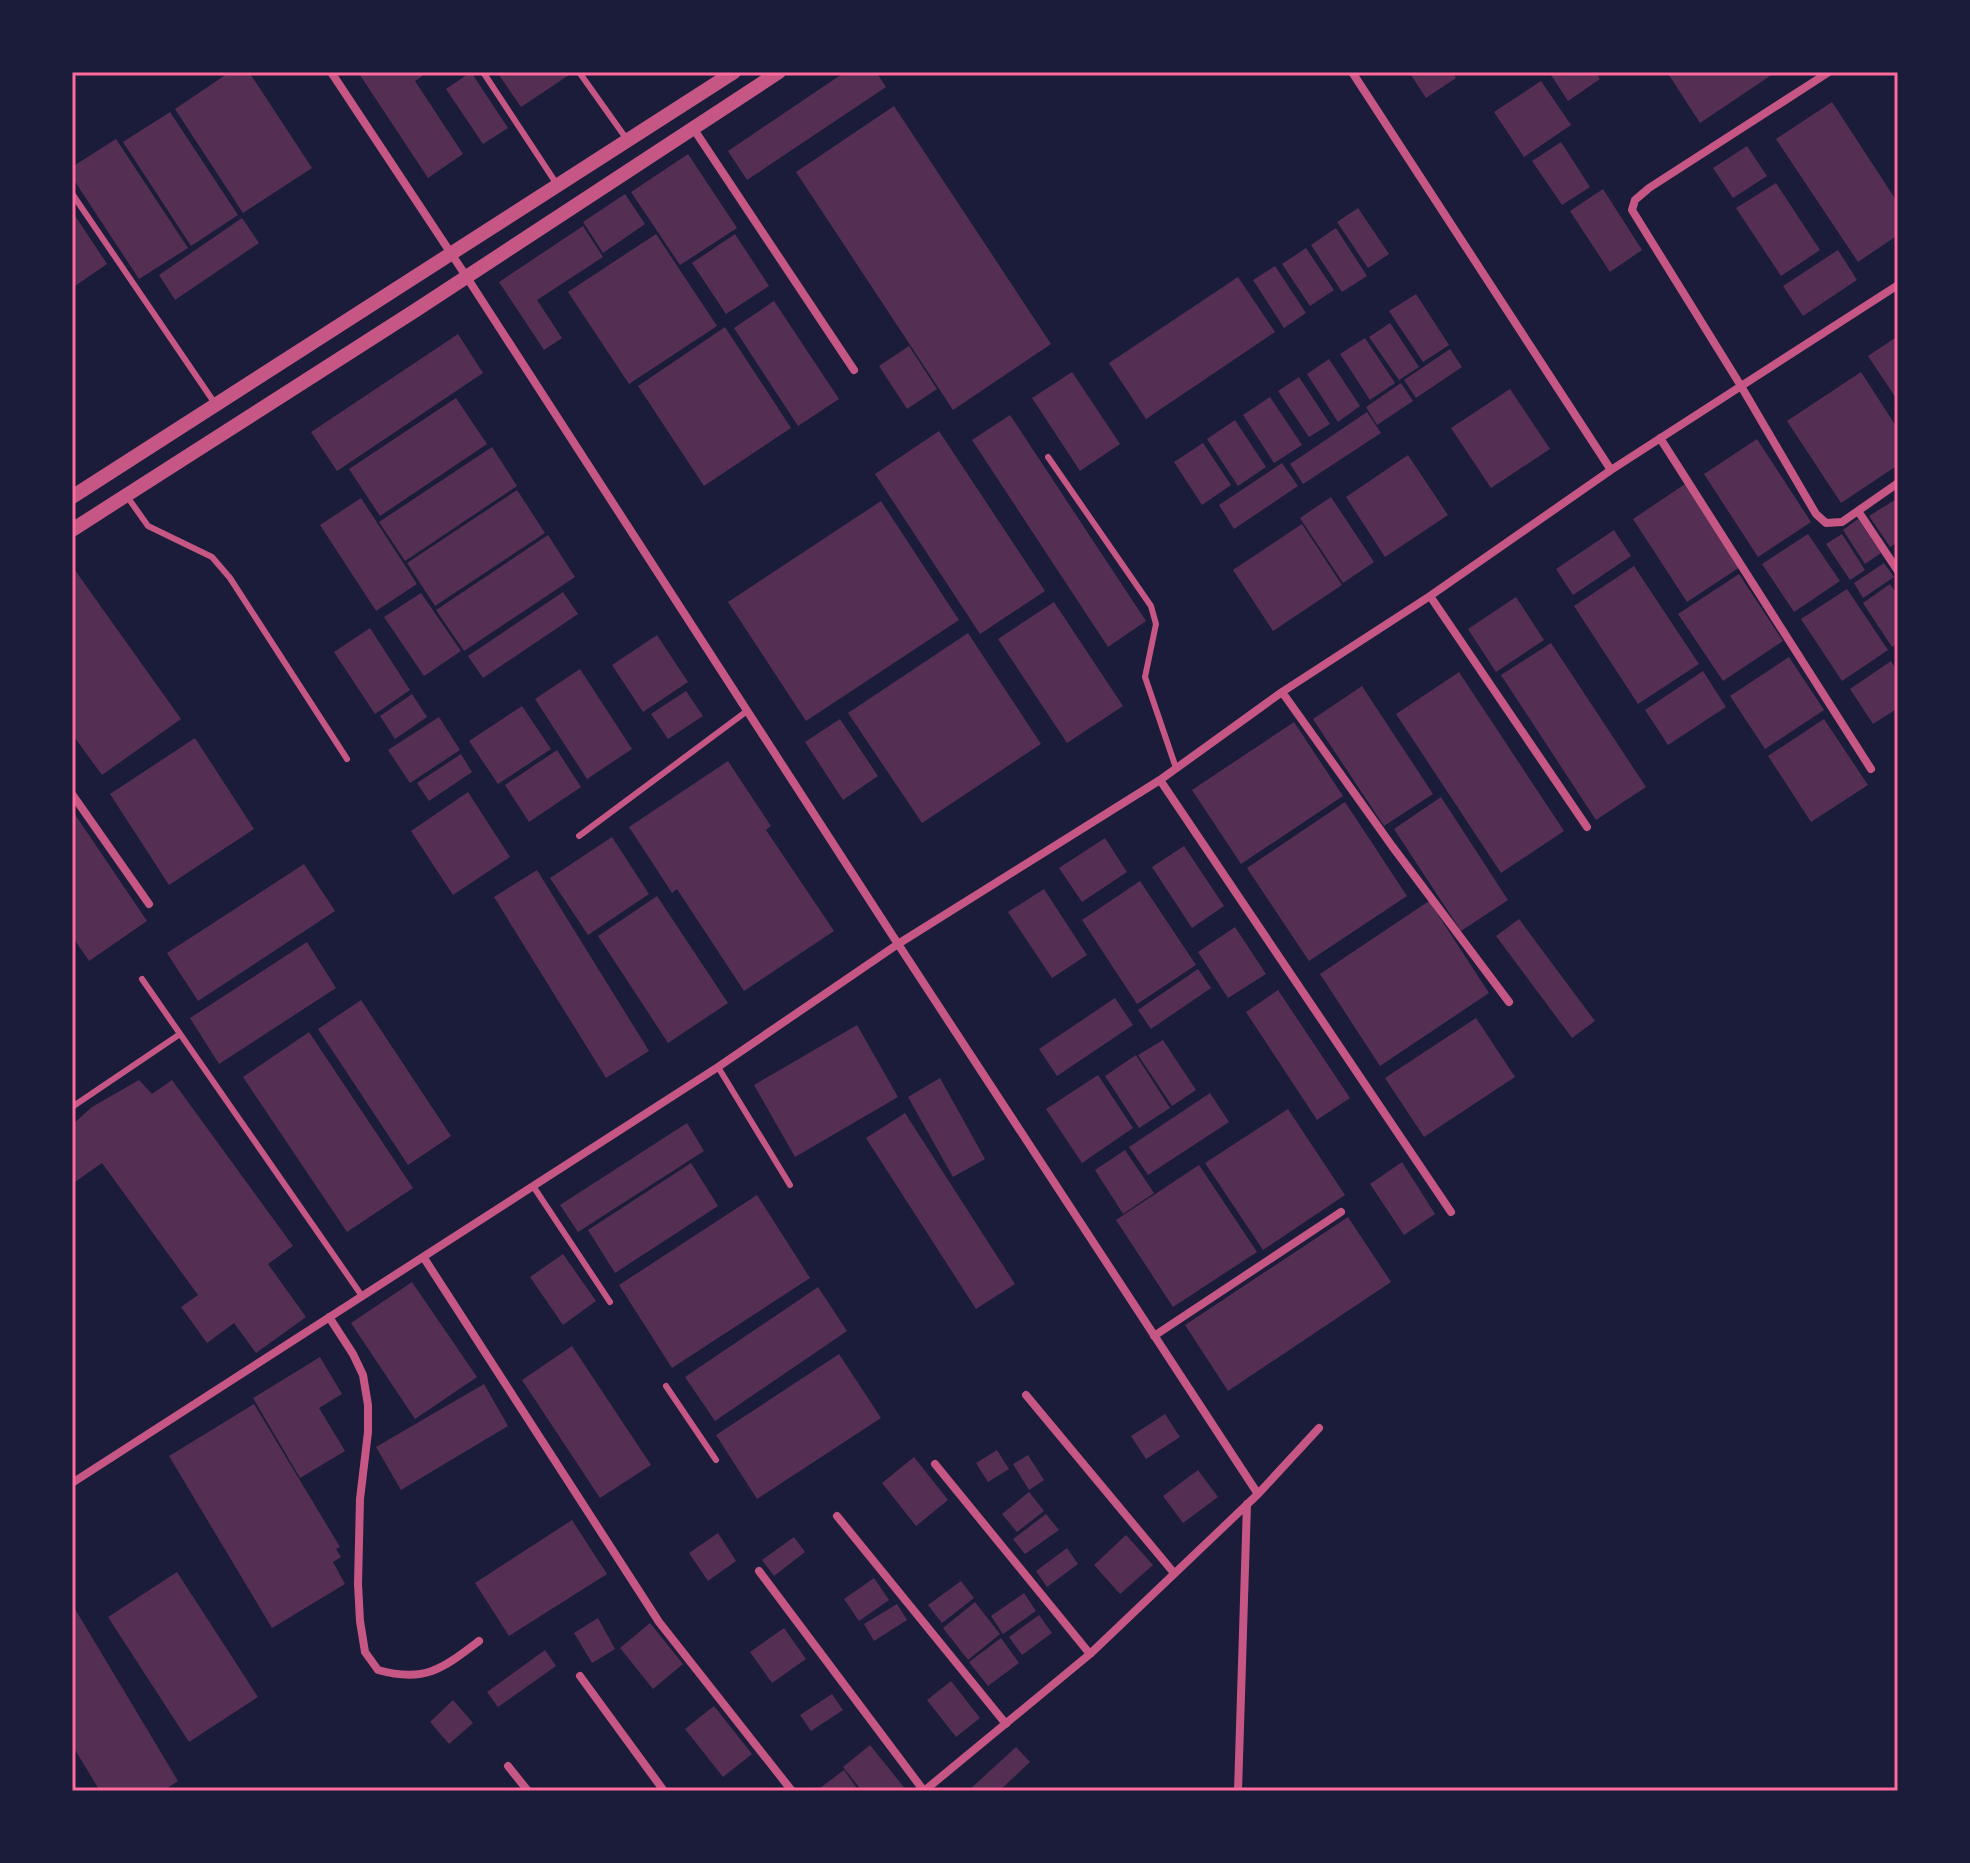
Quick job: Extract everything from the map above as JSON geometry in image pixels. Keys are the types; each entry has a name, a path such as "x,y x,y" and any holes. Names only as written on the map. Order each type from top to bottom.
{"street":[{"path":"331,72 1258,1494"},
{"path":"72,497 734,72"},
{"path":"72,530 779,72"},
{"path":"1352,72 1611,470"},
{"path":"1829,72 1649,188 1635,200 1632,210 1816,514 1826,523 1842,522 1898,483"},
{"path":"692,127 854,370"},
{"path":"72,1483 718,1067 898,944 1160,780 1282,692 1430,596 1611,470 1898,285"},
{"path":"1660,438 1871,769"},
{"path":"1858,511 1898,571"},
{"path":"1430,596 1587,827"},
{"path":"1282,692 1509,1002"},
{"path":"1160,780 1451,1212"},
{"path":"72,794 149,904"},
{"path":"1154,1336 1341,1212"},
{"path":"424,1258 659,1622 792,1791"},
{"path":"329,1317 363,1375 368,1405 360,1499 358,1584 365,1652 378,1670 398,1675 417,1674 443,1668 479,1641"},
{"path":"1026,1395 1174,1573"},
{"path":"759,1571 924,1791 1090,1654 1258,1494 1319,1428"},
{"path":"935,1464 1090,1654"},
{"path":"1238,1791 1247,1504"},
{"path":"837,1516 1006,1724"},
{"path":"580,1676 664,1791"},
{"path":"508,1766 528,1791"}],"lane":[{"path":"483,72 558,186"},
{"path":"579,72 628,141"},
{"path":"73,195 216,405"},
{"path":"1048,457 1151,606 1156,624 1145,677 1176,768"},
{"path":"126,495 148,526 212,557 230,578 347,759"},
{"path":"579,836 747,711"},
{"path":"142,979 362,1296"},
{"path":"72,1107 180,1034"},
{"path":"718,1067 790,1185"},
{"path":"533,1186 610,1302"},
{"path":"666,1386 716,1460"}],"building":[{"path":"230,72 249,72 312,168 243,213 175,109"},
{"path":"358,72 428,72 415,81 463,154 428,178"},
{"path":"471,72 508,128 483,144 446,89"},
{"path":"497,72 567,72 569,75 521,107"},
{"path":"845,72 876,72 886,87 747,180 728,151"},
{"path":"1409,72 1452,72 1456,78 1426,98"},
{"path":"1549,72 1595,72 1600,79 1568,101"},
{"path":"1667,72 1776,72 1700,123"},
{"path":"1541,81 1571,125 1524,157 1494,112"},
{"path":"1832,102 1898,203 1898,235 1858,262 1776,139"},
{"path":"894,106 1051,344 953,410 796,172"},
{"path":"170,112 238,215 191,246 123,142"},
{"path":"116,139 188,248 139,279 72,177 72,167"},
{"path":"1561,142 1590,187 1562,205 1532,161"},
{"path":"1747,146 1767,176 1733,198 1713,168"},
{"path":"688,154 737,228 680,265 631,192"},
{"path":"1776,183 1820,250 1781,276 1736,208"},
{"path":"1603,189 1642,250 1610,272 1570,211"},
{"path":"625,194 645,224 603,253 583,222"},
{"path":"1358,208 1389,254 1368,268 1337,222"},
{"path":"72,211 107,264 72,288"},
{"path":"242,218 259,243 175,300 159,275"},
{"path":"583,226 603,257 537,300 562,338 544,350 499,282"},
{"path":"1336,228 1367,276 1342,292 1311,245"},
{"path":"656,234 717,326 629,384 568,292"},
{"path":"735,234 769,286 726,314 692,263"},
{"path":"1306,248 1334,290 1310,306 1282,264"},
{"path":"1838,250 1857,280 1803,316 1783,286"},
{"path":"1275,266 1306,313 1284,328 1253,280"},
{"path":"1238,277 1275,332 1146,419 1109,363"},
{"path":"1416,294 1449,345 1423,362 1389,311"},
{"path":"774,301 839,399 798,426 734,328"},
{"path":"1390,323 1419,367 1399,380 1369,337"},
{"path":"725,327 791,428 704,486 638,386"},
{"path":"458,334 483,373 337,471 311,432"},
{"path":"1898,336 1898,401 1868,356"},
{"path":"1365,338 1395,383 1370,400 1340,354"},
{"path":"909,346 937,389 907,409 879,366"},
{"path":"1450,349 1462,367 1416,398 1404,380"},
{"path":"1329,359 1360,406 1338,422 1307,374"},
{"path":"1072,372 1120,444 1080,471 1032,398"},
{"path":"1861,372 1898,429 1898,465 1841,503 1787,421"},
{"path":"1299,377 1330,424 1309,437 1278,391"},
{"path":"1401,383 1413,401 1377,425 1366,407"},
{"path":"1510,389 1550,449 1491,488 1451,428"},
{"path":"1270,397 1302,445 1274,463 1243,415"},
{"path":"456,398 487,444 380,516 349,469"},
{"path":"1367,412 1381,433 1303,484 1290,464"},
{"path":"1010,415 1146,621 1108,647 972,440"},
{"path":"1235,420 1266,467 1238,486 1207,439"},
{"path":"939,431 1045,591 980,634 875,474"},
{"path":"1757,439 1811,522 1758,557 1704,474"},
{"path":"1203,443 1231,485 1202,505 1174,462"},
{"path":"492,447 517,486 405,561 379,522"},
{"path":"1408,455 1448,515 1385,557 1346,497"},
{"path":"1282,463 1298,486 1234,529 1219,505"},
{"path":"1685,484 1740,567 1687,602 1633,519"},
{"path":"517,490 545,533 435,606 407,563"},
{"path":"1331,497 1374,562 1343,583 1300,518"},
{"path":"361,498 417,584 376,611 320,525"},
{"path":"1898,498 1898,542 1890,547 1869,516"},
{"path":"881,501 959,620 806,721 728,602"},
{"path":"1858,519 1881,553 1865,564 1843,530"},
{"path":"1302,524 1342,585 1273,631 1233,570"},
{"path":"1614,530 1631,556 1573,595 1556,569"},
{"path":"1808,534 1840,581 1794,612 1762,564"},
{"path":"1842,534 1865,570 1850,580 1826,544"},
{"path":"548,535 575,577 464,651 436,610"},
{"path":"1884,563 1894,577 1863,598 1854,583"},
{"path":"72,566 181,719 102,775 72,734"},
{"path":"1634,566 1699,664 1638,704 1574,606"},
{"path":"1739,574 1783,641 1723,681 1678,614"},
{"path":"1890,584 1898,595 1898,643 1892,647 1863,603"},
{"path":"1847,589 1888,650 1842,681 1801,619"},
{"path":"563,592 578,614 483,678 468,656"},
{"path":"421,593 461,651 424,676 384,617"},
{"path":"1516,597 1544,640 1496,672 1468,629"},
{"path":"1054,602 1123,706 1067,743 998,639"},
{"path":"370,628 410,690 375,714 334,652"},
{"path":"968,633 1041,744 922,823 848,713"},
{"path":"657,635 688,682 643,712 612,665"},
{"path":"1551,643 1646,787 1596,820 1501,675"},
{"path":"1789,657 1824,710 1765,749 1730,696"},
{"path":"1891,661 1898,673 1898,708 1873,724 1850,689"},
{"path":"580,669 632,749 587,779 535,699"},
{"path":"1703,671 1726,707 1668,745 1645,710"},
{"path":"1459,672 1564,831 1501,873 1396,714"},
{"path":"1362,686 1433,794 1384,826 1313,719"},
{"path":"686,691 703,716 668,739 651,714"},
{"path":"412,694 427,717 395,739 380,716"},
{"path":"522,706 551,749 498,784 469,741"},
{"path":"439,717 460,750 410,783 388,750"},
{"path":"840,719 878,776 843,800 805,742"},
{"path":"1824,719 1868,785 1811,822 1768,756"},
{"path":"1294,722 1343,796 1241,864 1192,790"},
{"path":"195,738 254,829 169,885 110,794"},
{"path":"557,750 581,787 529,822 505,785"},
{"path":"461,754 472,772 429,801 417,783"},
{"path":"728,761 771,826 766,830 834,931 744,991 677,889 672,893 629,827"},
{"path":"468,792 510,857 453,895 411,831"},
{"path":"1441,797 1508,900 1461,931 1394,829"},
{"path":"1345,802 1407,896 1309,961 1247,868"},
{"path":"72,810 147,921 89,961 72,936"},
{"path":"612,837 649,894 588,935 550,878"},
{"path":"1105,838 1127,872 1082,902 1059,868"},
{"path":"1184,846 1224,906 1192,928 1152,867"},
{"path":"304,864 335,911 198,1001 167,953"},
{"path":"537,870 649,1051 606,1078 494,897"},
{"path":"1140,881 1196,965 1137,1004 1082,920"},
{"path":"1044,889 1087,955 1052,978 1008,912"},
{"path":"657,896 728,1003 668,1043 598,936"},
{"path":"1429,901 1489,993 1380,1066 1320,974"},
{"path":"1519,919 1595,1021 1572,1038 1496,936"},
{"path":"1235,927 1266,974 1228,998 1198,952"},
{"path":"307,942 336,988 219,1064 190,1018"},
{"path":"1198,969 1211,988 1151,1029 1138,1010"},
{"path":"1278,990 1350,1098 1317,1120 1246,1012"},
{"path":"1115,998 1133,1025 1057,1076 1039,1049"},
{"path":"361,1000 451,1136 408,1165 318,1029"},
{"path":"1476,1018 1515,1077 1424,1137 1385,1078"},
{"path":"857,1025 898,1097 795,1157 754,1085"},
{"path":"309,1032 413,1188 347,1232 243,1077"},
{"path":"1163,1040 1196,1090 1172,1106 1138,1055"},
{"path":"1136,1055 1170,1108 1139,1128 1105,1076"},
{"path":"1098,1075 1133,1128 1082,1163 1046,1109"},
{"path":"940,1078 985,1159 953,1177 908,1097"},
{"path":"139,1080 152,1094 172,1080 293,1246 268,1264 306,1317 256,1353 234,1323 207,1343 181,1307 198,1295 102,1163 72,1184 72,1125 92,1107"},
{"path":"1210,1093 1229,1122 1148,1175 1129,1147"},
{"path":"1288,1109 1345,1195 1263,1250 1205,1163"},
{"path":"905,1113 1015,1284 976,1309 866,1138"},
{"path":"687,1123 704,1151 578,1232 560,1205"},
{"path":"1125,1150 1154,1193 1123,1214 1095,1170"},
{"path":"1402,1162 1435,1214 1404,1235 1370,1184"},
{"path":"691,1163 718,1206 615,1273 588,1230"},
{"path":"1199,1165 1257,1252 1173,1307 1116,1220"},
{"path":"757,1195 810,1278 672,1368 619,1285"},
{"path":"1348,1217 1391,1282 1228,1391 1185,1325"},
{"path":"563,1254 596,1301 563,1325 530,1277"},
{"path":"412,1282 477,1377 415,1419 351,1323"},
{"path":"818,1287 847,1331 715,1421 685,1377"},
{"path":"572,1346 651,1465 600,1498 522,1380"},
{"path":"839,1354 881,1418 757,1499 716,1435"},
{"path":"320,1357 342,1394 319,1408 345,1451 300,1478 253,1398"},
{"path":"484,1384 508,1426 401,1490 376,1447"},
{"path":"254,1404 340,1547 336,1549 341,1557 333,1562 345,1584 272,1628 169,1456"},
{"path":"1165,1414 1180,1437 1146,1459 1131,1436"},
{"path":"997,1450 1009,1469 988,1482 976,1463"},
{"path":"1028,1455 1044,1480 1029,1490 1013,1464"},
{"path":"914,1457 948,1500 916,1526 882,1483"},
{"path":"1198,1470 1218,1497 1183,1523 1163,1496"},
{"path":"1029,1492 1044,1511 1017,1532 1002,1514"},
{"path":"1046,1514 1059,1530 1025,1554 1013,1539"},
{"path":"572,1520 607,1574 509,1636 475,1583"},
{"path":"718,1533 736,1561 708,1581 689,1553"},
{"path":"1126,1535 1153,1565 1120,1594 1094,1565"},
{"path":"794,1537 805,1552 774,1576 762,1560"},
{"path":"1067,1548 1078,1564 1047,1587 1036,1571"},
{"path":"177,1572 258,1697 189,1742 108,1617"},
{"path":"874,1578 889,1600 859,1621 844,1599"},
{"path":"961,1581 974,1598 942,1623 928,1605"},
{"path":"1024,1593 1036,1611 1003,1634 991,1616"},
{"path":"975,1602 1000,1634 968,1660 943,1628"},
{"path":"72,1604 178,1781 163,1791 100,1791 72,1745"},
{"path":"897,1604 907,1620 874,1641 864,1624"},
{"path":"1039,1615 1052,1633 1022,1655 1009,1637"},
{"path":"598,1618 615,1649 592,1663 574,1633"},
{"path":"650,1623 683,1664 653,1689 620,1648"},
{"path":"784,1628 806,1659 772,1683 750,1652"},
{"path":"1001,1638 1019,1663 988,1686 969,1662"},
{"path":"545,1650 556,1666 498,1707 487,1692"},
{"path":"951,1681 980,1718 956,1737 927,1700"},
{"path":"832,1694 843,1710 811,1731 800,1715"},
{"path":"453,1700 473,1723 449,1744 430,1722"},
{"path":"714,1706 752,1754 723,1777 685,1729"},
{"path":"870,1745 907,1791 862,1791 843,1767"},
{"path":"1016,1747 1030,1762 999,1791 968,1791"},
{"path":"844,1770 859,1791 816,1791"}]}
